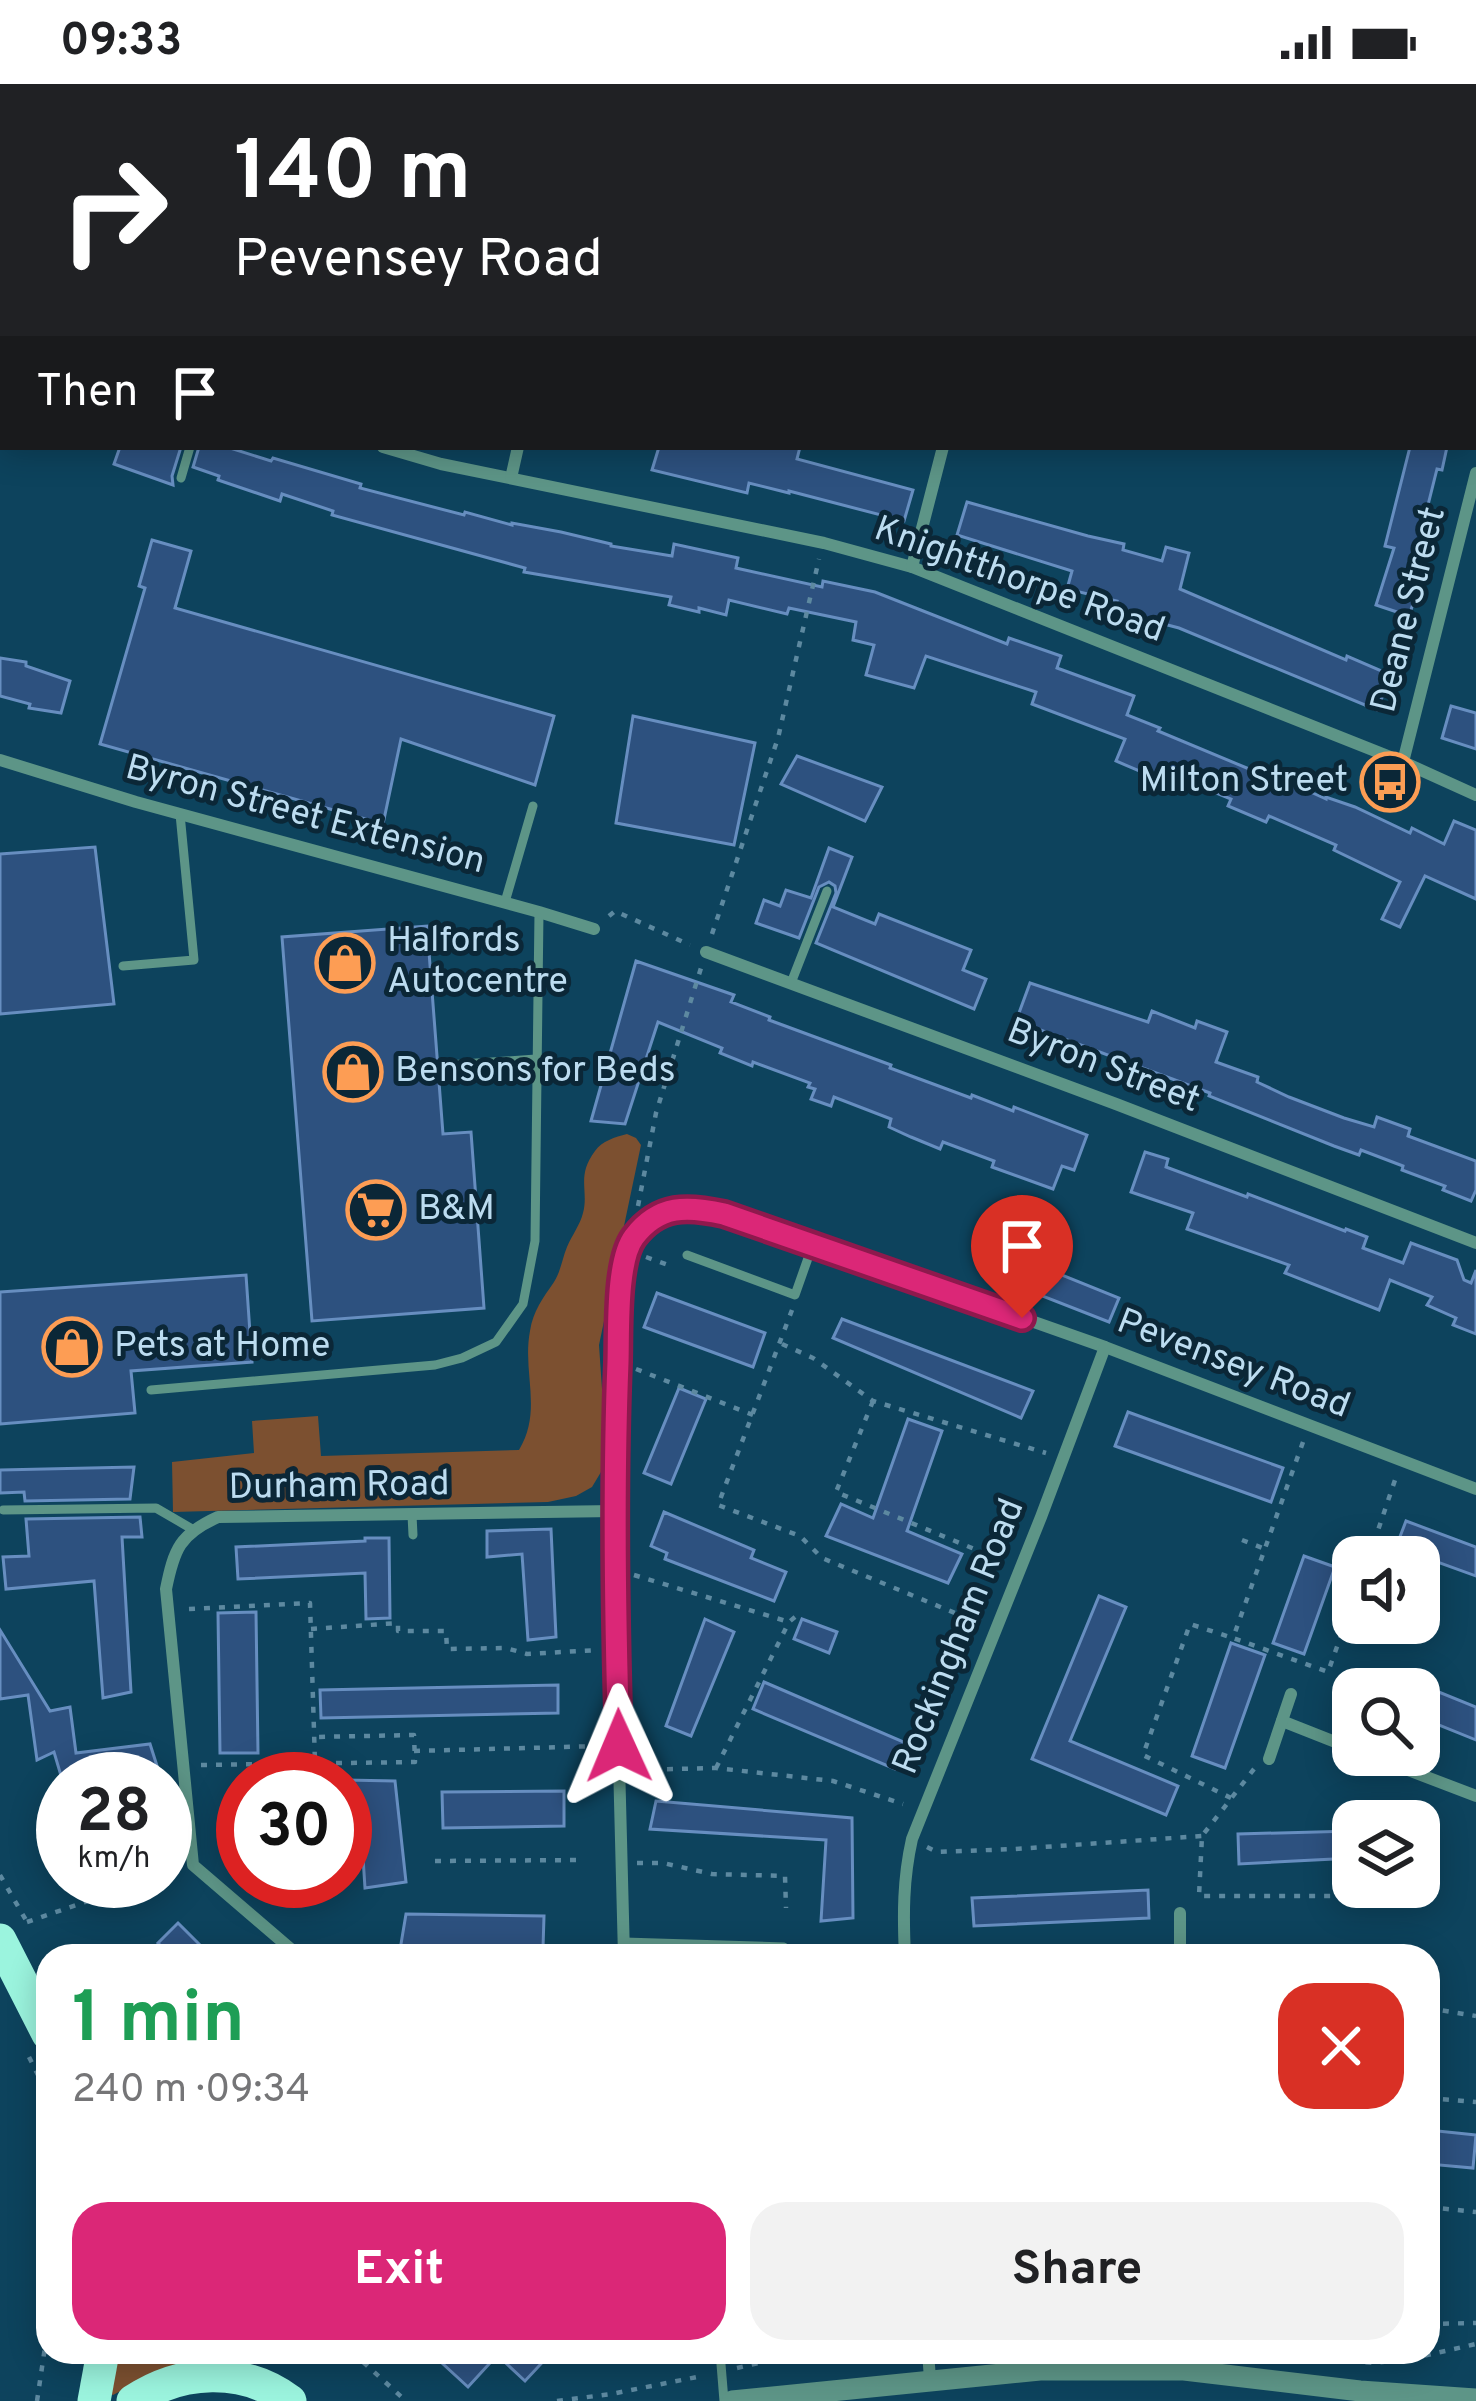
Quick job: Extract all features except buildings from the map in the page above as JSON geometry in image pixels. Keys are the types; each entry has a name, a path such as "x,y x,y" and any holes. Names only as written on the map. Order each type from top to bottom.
{"highway":[{"path":"13,1931 36,1999"},
{"path":"94,2401 101,2364"},
{"path":"248,2364 279,2394"},
{"path":"134,2401 166,2383 195,2376 231,2376 279,2394"}],"street":[{"name":"Knightthorpe Road","path":"393,450 441,464 824,543 912,567 1403,761 1476,795"},
{"path":"511,478 517,450"},
{"path":"912,567 942,450"},
{"name":"Deane Street","path":"1403,761 1476,473"},
{"name":"Byron Street Extension","path":"0,760 594,929"},
{"name":"Byron Street","path":"706,952 1476,1243"},
{"name":"Pevensey Road","path":"630,1246 651,1219 673,1208 724,1214 1105,1347 1476,1489"},
{"path":"624,1944 614,1569 620,1290 630,1246"},
{"name":"Rockingham Road","path":"904,1944 904,1872 912,1839 1105,1347"},
{"name":"Durham Road","path":"182,1752 166,1588 172,1558 192,1528 218,1517 615,1511"},
{"path":"1269,1759 1291,1694"},
{"path":"1282,1721 1332,1741"},
{"path":"1424,1776 1476,1796"},
{"name":"Durham Road","path":"192,1855 193,1865 285,1944"},
{"path":"1180,1913 1180,1944"},
{"path":"929,2364 930,2379"},
{"path":"741,2400 1040,2370 1184,2369 1360,2391 1476,2399"}],"lane":[{"path":"182,478 189,450"},
{"path":"505,902 533,806"},
{"path":"123,966 194,960 180,814"},
{"path":"791,983 827,891"},
{"path":"151,1390 435,1365 496,1342 523,1304 535,1241 539,912"},
{"path":"448,1065 536,1059"},
{"path":"687,1255 795,1294 813,1244"},
{"path":"3,1510 156,1508 192,1528"},
{"path":"412,1515 413,1535"},
{"path":"721,2364 741,2400"}],"path":[{"path":"682,1270 630,1246 656,1113 778,738 824,543"},
{"path":"594,929 615,911 706,952"},
{"path":"793,1310 718,1504 800,1537 822,1558 995,1630"},
{"path":"781,1344 813,1358 873,1401 1063,1458"},
{"path":"618,1362 754,1415"},
{"path":"873,1401 836,1492 1020,1568"},
{"path":"1233,1638 1310,1426"},
{"path":"1376,1536 1402,1462"},
{"path":"1242,1540 1265,1549"},
{"path":"614,1569 789,1622"},
{"path":"168,1611 310,1603 315,1752"},
{"path":"716,1768 789,1622 800,1613"},
{"path":"311,1629 398,1623 398,1631 446,1630 447,1649 506,1648 527,1654 616,1649"},
{"path":"1231,1798 1144,1755 1190,1624 1328,1672 1338,1644"},
{"path":"314,1737 414,1735 415,1762 372,1762"},
{"path":"415,1751 619,1746"},
{"path":"1269,1759 1255,1767 1202,1836 1199,1896 1332,1896"},
{"path":"619,1770 716,1768 833,1781 922,1810"},
{"path":"912,1839 938,1852 1202,1836"},
{"path":"435,1862 584,1860"},
{"path":"622,1864 663,1862 712,1874 785,1876 786,1908"},
{"path":"13,1931 74,1908"},
{"path":"1440,2010 1476,2016"},
{"path":"1440,2099 1476,2102"},
{"path":"1440,2208 1476,2212"},
{"path":"1440,2324 1476,2323"},
{"path":"1440,2353 1476,2344"},
{"path":"37,2401 42,2364"},
{"path":"365,2364 406,2401"},
{"path":"557,2401 756,2364"}],"shaded area":[{"path":"627,1134 641,1145 599,1345 607,1462 592,1487 548,1502 173,1512 172,1462 254,1453 252,1421 318,1416 321,1456 519,1450 530,1420 528,1347 533,1317 582,1217 589,1160 601,1145"},
{"path":"115,2364 192,2364 113,2395"}],"place":[{"name":"Milton Street","path":"1390,782"},
{"name":"Halfords Autocentre","path":"345,963"},
{"name":"Bensons for Beds","path":"353,1072"},
{"name":"B&M","path":"376,1210"},
{"name":"Pets at Home","path":"72,1347"}],"route":[{"path":"619,1746 614,1569 620,1290 631,1241 651,1219 673,1208 724,1214 1022,1318"}]}
